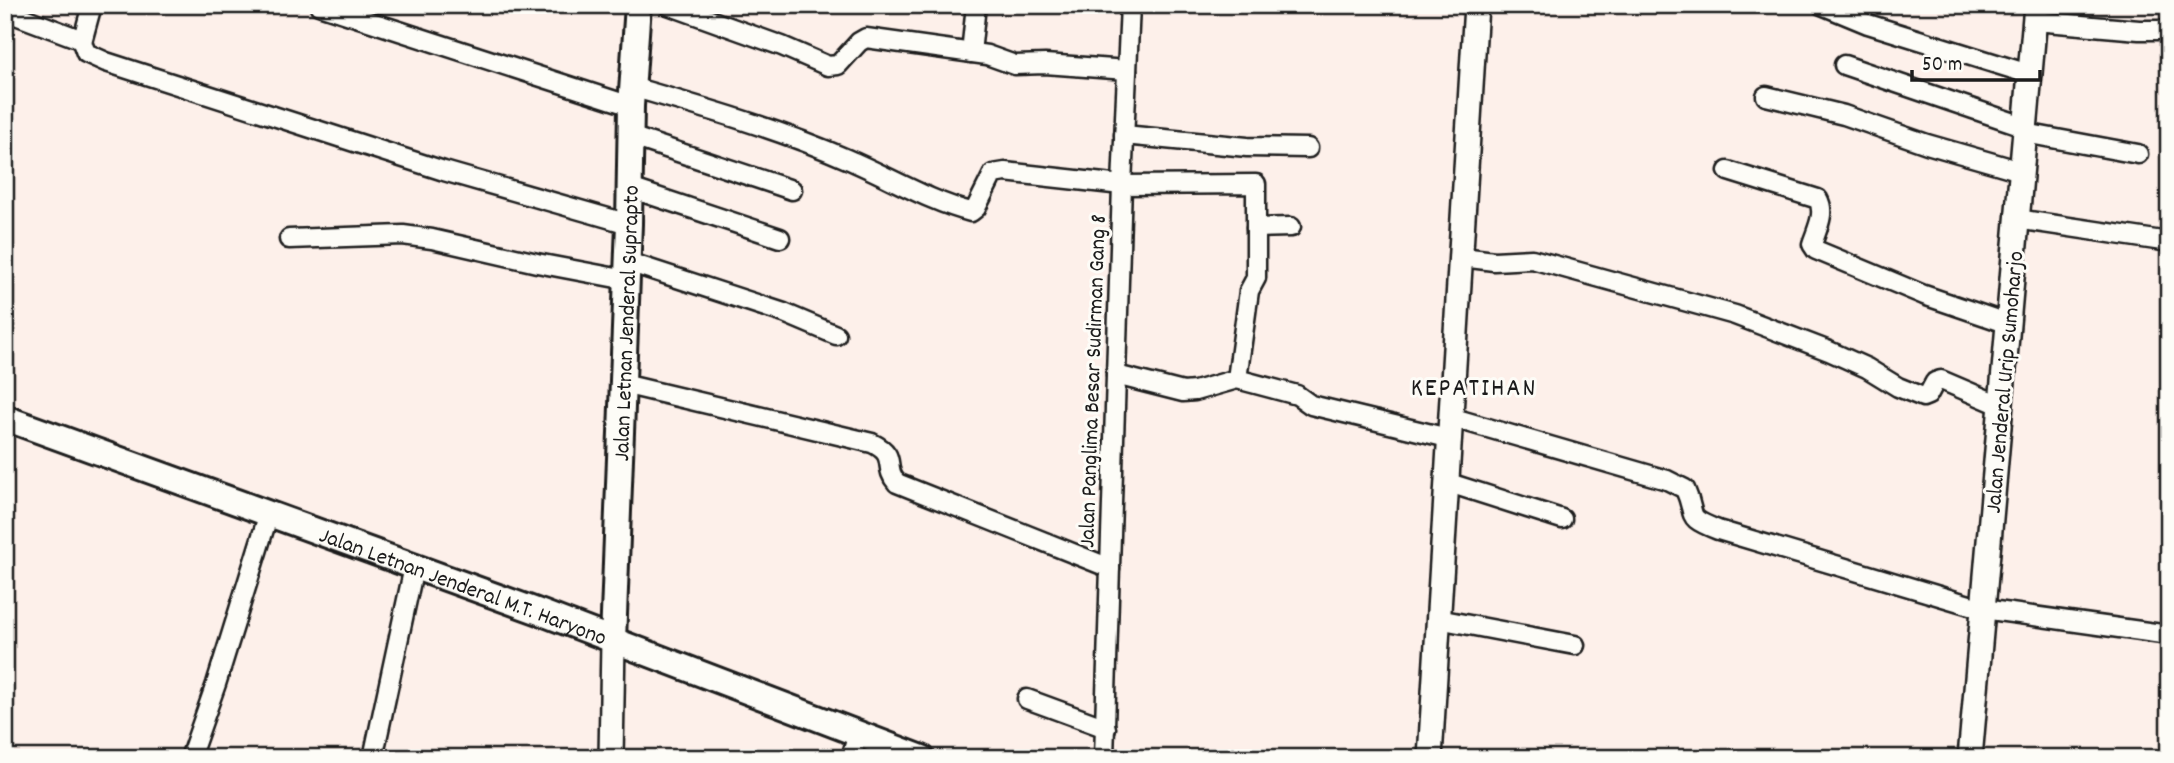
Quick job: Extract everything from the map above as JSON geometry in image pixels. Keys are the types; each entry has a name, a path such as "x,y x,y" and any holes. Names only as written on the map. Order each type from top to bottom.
{"main road":[{"name":"Jalan Letnan Jenderal Suprapto","path":"612,640 629,223 630,136 638,5"},
{"name":"Jalan Letnan Jenderal M.T. Haryono","path":"5,418 414,566 922,758"}],"street":[{"path":"82,42 92,5"},
{"path":"319,5 632,96 755,124 848,159 909,188 971,212 976,208 990,178 998,172 1122,185 1256,184 1256,278 1249,291 1237,379"},
{"path":"668,5 782,46 828,66 844,61 859,42 866,38 987,55 1015,65 1045,64 1127,70"},
{"path":"971,53 976,5"},
{"name":"Jalan Panglima Besar Sudirman Gang 8","path":"1104,758 1130,5"},
{"path":"1430,758 1476,5"},
{"path":"1822,5 1868,24 2032,75"},
{"path":"5,11 77,38 82,42 86,53 106,62 444,171 629,223"},
{"path":"2036,13 2139,30 2169,30"},
{"name":"Jalan Jenderal Urip Sumoharjo","path":"1970,758 2036,13"},
{"path":"1844,65 2026,130 2138,154"},
{"path":"1766,96 1844,115 1927,144 2021,171"},
{"path":"1124,135 1247,147 1308,148"},
{"path":"630,136 792,190"},
{"path":"1728,171 1818,198 1822,206 1812,244 1815,250 1924,295 2009,324"},
{"path":"630,188 780,238"},
{"path":"2017,219 2169,242"},
{"path":"1256,228 1291,226"},
{"path":"289,239 403,235 627,271 784,313 835,335"},
{"path":"1462,257 1494,261 1532,259 1735,315 1829,351 1923,397 1928,395 1935,382 1941,380 2002,406"},
{"path":"1116,375 1183,392 1237,379 1297,395 1311,405 1449,427 1667,480 1685,489 1693,516 1698,522 1718,530 1983,609 2169,635"},
{"path":"623,384 872,443 883,448 888,455 893,479 897,483 1110,568"},
{"path":"1446,482 1562,519"},
{"path":"190,758 216,684 268,513"},
{"path":"373,758 414,566"},
{"path":"1437,619 1575,645"},
{"path":"611,758 612,640"},
{"path":"1027,699 1106,728"},
{"path":"851,758 858,733"}],"district":[{"name":"KEPATIHAN","path":"1474,386"}]}
